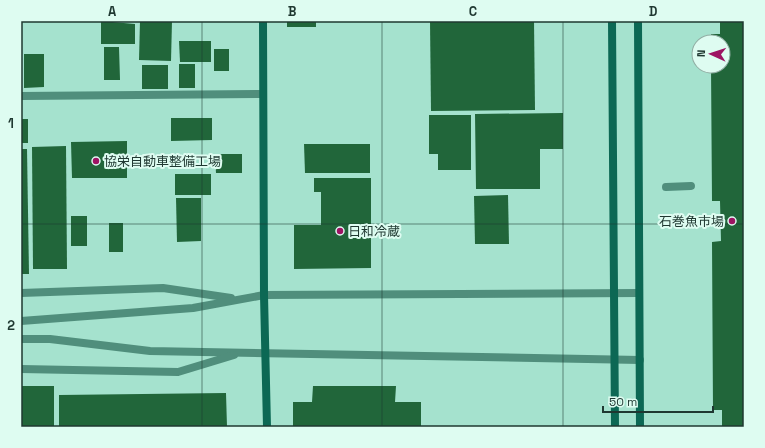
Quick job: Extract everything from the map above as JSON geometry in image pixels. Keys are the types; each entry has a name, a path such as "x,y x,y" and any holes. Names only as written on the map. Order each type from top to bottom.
{"street":[{"path":"263,21 264,294 267,354 267,427"},
{"path":"612,21 615,427"},
{"path":"638,21 640,427"},
{"path":"21,96 263,94"},
{"path":"666,187 691,186"},
{"path":"21,293 163,288 239,300"},
{"path":"21,321 193,308 264,294 640,293"},
{"path":"21,339 50,339 150,351 640,360"},
{"path":"21,369 178,372 242,352"}],"building":[{"path":"101,21 135,24 135,44 101,44"},
{"path":"140,21 172,21 171,61 139,60"},
{"path":"287,21 316,21 316,27 287,27"},
{"path":"430,21 534,21 535,110 431,111"},
{"name":"石巻魚市場","path":"720,21 744,21 744,427 722,427 722,410 713,410 712,242 721,241 720,201 712,201 711,74 731,74 731,34 720,34"},
{"path":"179,41 211,41 211,62 180,62"},
{"path":"104,47 119,47 120,80 104,80"},
{"path":"214,49 229,49 229,71 214,71"},
{"path":"24,54 44,54 44,87 24,88"},
{"path":"179,64 195,64 195,88 179,88"},
{"path":"142,65 168,65 168,89 142,89"},
{"path":"563,113 563,149 540,149 540,189 476,189 475,114"},
{"path":"429,115 471,115 471,170 438,170 438,154 429,154"},
{"path":"171,118 212,118 212,140 171,141"},
{"path":"21,119 28,119 28,143 21,143"},
{"path":"127,141 127,178 72,178 71,142"},
{"path":"304,144 370,144 370,173 305,173"},
{"path":"66,146 67,269 33,269 32,147"},
{"path":"21,149 27,149 29,274 21,274"},
{"path":"215,154 242,154 242,173 216,173"},
{"path":"175,174 211,174 211,195 175,195"},
{"path":"314,178 371,178 371,268 294,269 294,225 321,225 321,192 314,192"},
{"path":"508,195 509,244 475,244 474,196"},
{"path":"176,198 201,198 201,241 177,242"},
{"path":"71,216 87,216 87,246 71,246"},
{"path":"109,223 123,223 123,252 109,252"},
{"path":"21,386 54,386 54,427 21,427"},
{"path":"313,386 396,386 395,402 421,402 421,427 293,427 293,402 312,402"},
{"path":"226,393 227,427 59,427 59,395"}],"place":[{"name":"協栄自動車整備工場","path":"96,161"},
{"name":"石巻魚市場","path":"732,221"},
{"name":"日和冷蔵","path":"340,231"}]}
